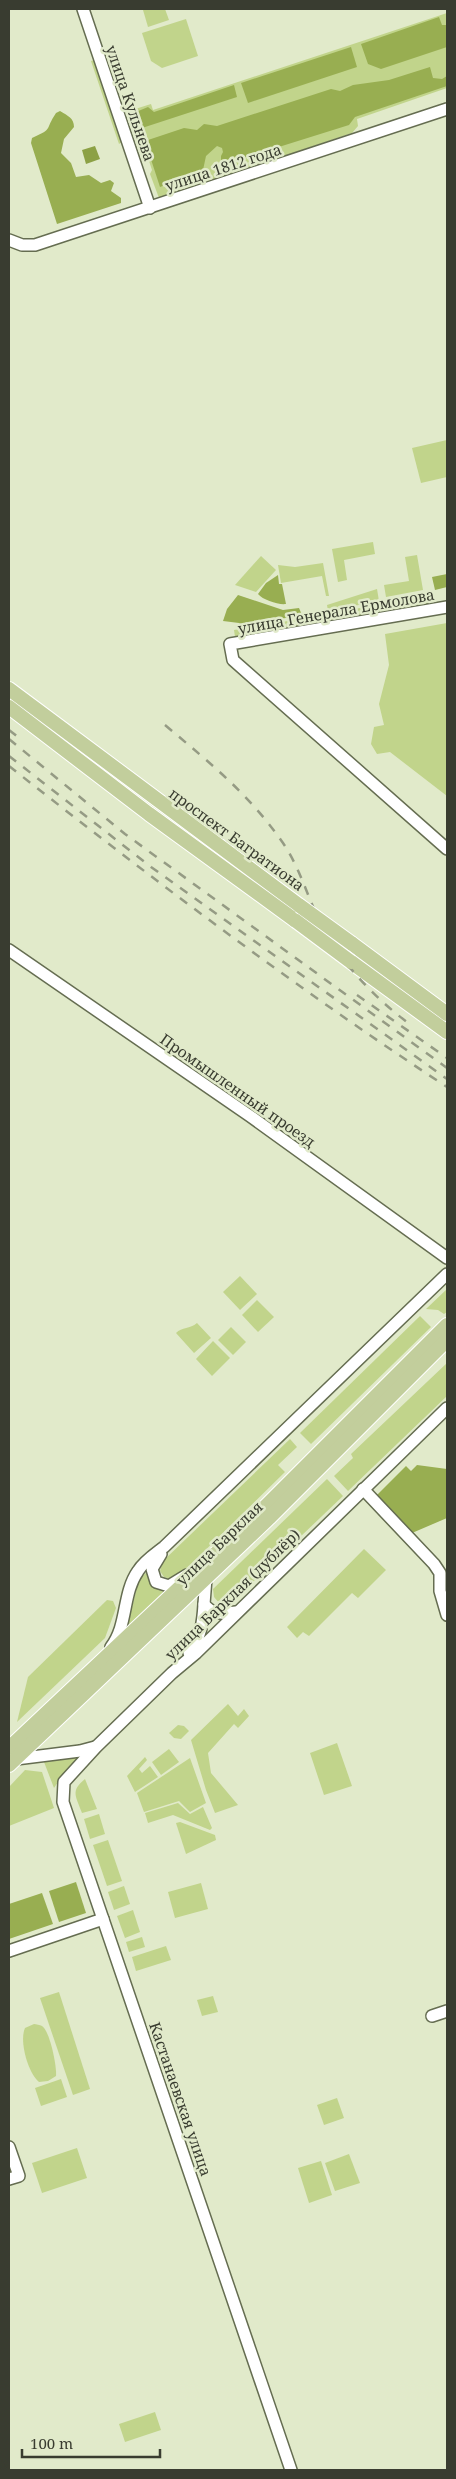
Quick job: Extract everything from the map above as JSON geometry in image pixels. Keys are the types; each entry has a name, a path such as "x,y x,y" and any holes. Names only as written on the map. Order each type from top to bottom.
{"main road":[{"name":"проспект Багратиона","path":"9,689 447,1014"},
{"path":"9,707 149,814 447,1032"},
{"name":"улица Барклая","path":"11,1757 97,1665 208,1562 445,1335"},
{"name":"улица Барклая","path":"11,1757 206,1578 445,1335"}],"street":[{"name":"улица Кульнева","path":"83,9 150,208"},
{"name":"улица 1812 года","path":"9,240 22,245 35,246 447,109"},
{"name":"улица Генерала Ермолова","path":"447,607 230,644 233,660 447,849"},
{"name":"Промышленный проезд","path":"9,950 250,1116 447,1258"},
{"path":"97,1665 120,1633 127,1598 138,1569 164,1547 447,1274"},
{"name":"улица Барклая (дублёр)","path":"96,1747 172,1673 196,1653 447,1408"},
{"path":"363,1489 434,1564 440,1574 440,1591 447,1616"},
{"path":"164,1547 152,1572 154,1580 161,1585 172,1585 208,1562"},
{"path":"172,1673 192,1650 198,1639 206,1578"},
{"path":"204,1604 214,1613 236,1612"},
{"path":"11,1757 80,1751 96,1747"},
{"name":"Кастанаевская улица","path":"96,1747 64,1782 62,1792 103,1919 291,2470"},
{"path":"9,1951 103,1919"},
{"path":"432,2016 447,2011"},
{"path":"9,2148 19,2176 9,2179"}],"shaded area":[{"path":"165,9 169,20 148,27 143,10"},
{"path":"447,13 447,88 357,119 358,126 352,133 159,198 150,174 152,170 132,110 151,104 153,110"},
{"path":"439,17 442,25 446,25 447,28 447,47 381,69 368,64 361,44"},
{"path":"186,19 198,56 162,68 151,61 142,33"},
{"path":"351,47 357,67 248,103 241,83"},
{"path":"94,60 122,142 119,144 91,61"},
{"path":"430,67 433,78 442,79 447,76 447,86 355,117 349,125 221,165 223,152 222,148 217,146 206,156 203,170 160,187 145,141 184,128 197,130 204,124 217,126 331,89 340,91 353,85 389,80"},
{"path":"234,85 237,97 142,128 136,112 148,107 154,112"},
{"path":"60,111 70,118 74,124 74,127 64,139 61,153 71,163 76,177 89,175 101,183 110,180 114,183 111,191 121,198 121,203 57,224 31,143 32,138 46,130 56,113"},
{"path":"95,146 100,159 86,164 82,150"},
{"path":"447,440 447,477 421,483 412,448"},
{"path":"373,542 375,554 344,560 347,580 338,582 332,549"},
{"path":"417,555 423,590 386,597 384,585 409,581 405,557"},
{"path":"261,556 276,570 256,592 235,585"},
{"path":"323,563 329,596 326,596 322,576 281,583 278,565 295,567"},
{"path":"447,574 447,587 435,590 432,577"},
{"path":"278,575 286,604 271,602 258,594 266,583"},
{"path":"377,589 379,601 328,611 327,605"},
{"path":"238,595 283,610 299,608 302,615 242,626 239,623 223,621 227,609"},
{"path":"428,596 430,603 327,622 326,614"},
{"path":"323,615 325,622 235,637 234,630"},
{"path":"447,623 447,796 390,752 377,754 371,744 374,727 384,725 379,704 389,665 385,634"},
{"path":"240,1276 257,1294 240,1310 223,1292"},
{"path":"447,1289 447,1312 444,1314 438,1310 426,1309"},
{"path":"257,1300 274,1317 258,1332 242,1315"},
{"path":"420,1316 431,1327 311,1444 300,1433"},
{"path":"197,1323 211,1338 194,1353 176,1333"},
{"path":"231,1327 246,1342 233,1355 218,1340"},
{"path":"213,1341 230,1358 212,1376 196,1359"},
{"path":"447,1363 447,1396 348,1491 334,1476 353,1458 351,1454"},
{"path":"290,1439 297,1447 278,1465 285,1472 178,1577 171,1579 164,1577 160,1571 163,1561"},
{"path":"417,1465 447,1469 447,1518 412,1533 376,1496 406,1466 411,1471"},
{"path":"327,1479 343,1496 231,1603 220,1604 214,1597 213,1589"},
{"path":"364,1549 386,1570 358,1598 352,1593 309,1636 303,1632 297,1638 287,1627"},
{"path":"147,1572 153,1585 167,1591 127,1628 139,1579"},
{"path":"107,1600 113,1601 116,1608 105,1638 17,1722 28,1677"},
{"path":"228,1704 238,1716 244,1709 249,1716 238,1728 234,1724 208,1753 211,1773 238,1805 215,1813 191,1740"},
{"path":"178,1725 184,1726 189,1731 181,1739 174,1738 169,1733"},
{"path":"337,1743 352,1786 324,1795 310,1753"},
{"path":"169,1749 179,1762 161,1775 152,1762"},
{"path":"81,1757 64,1773 54,1788 44,1762"},
{"path":"145,1757 147,1760 139,1769 142,1773 150,1766 158,1777 135,1792 127,1776"},
{"path":"190,1758 206,1803 190,1812 179,1801 144,1812 137,1793"},
{"path":"25,1770 42,1772 54,1808 9,1826 9,1787"},
{"path":"85,1779 97,1809 82,1813 76,1798 76,1791 80,1783"},
{"path":"178,1803 190,1814 203,1807 212,1828 210,1830 173,1815 148,1823 145,1813"},
{"path":"99,1814 105,1834 90,1839 84,1819"},
{"path":"180,1822 215,1835 216,1840 186,1854 176,1823"},
{"path":"108,1840 122,1881 107,1886 93,1845"},
{"path":"76,1882 86,1913 59,1922 49,1891"},
{"path":"201,1883 208,1909 175,1918 168,1892"},
{"path":"124,1886 130,1904 114,1910 108,1892"},
{"path":"42,1893 53,1924 9,1939 9,1904"},
{"path":"133,1910 140,1932 125,1938 117,1916"},
{"path":"142,1937 145,1947 129,1952 126,1942"},
{"path":"166,1946 171,1960 136,1971 132,1957"},
{"path":"59,1992 90,2089 73,2095 40,1998"},
{"path":"213,1996 218,2012 202,2016 197,2000"},
{"path":"34,2024 45,2029 52,2050 56,2076 48,2081 39,2082 35,2078 28,2064 24,2048 23,2034 25,2028"},
{"path":"61,2079 67,2097 41,2106 35,2088"},
{"path":"337,2098 344,2118 324,2125 317,2105"},
{"path":"77,2148 87,2178 42,2193 32,2163"},
{"path":"349,2154 360,2183 335,2191 325,2163"},
{"path":"321,2161 332,2195 309,2203 298,2168"},
{"path":"155,2412 161,2430 125,2442 119,2424"}],"railway":[{"path":"165,725 228,780 257,809 290,854 320,922 343,959 375,995 411,1025"},
{"path":"9,730 23,741"},
{"path":"9,739 125,834 447,1068"},
{"path":"9,756 151,867 447,1079"},
{"path":"9,766 279,971 447,1087"},
{"path":"357,995 447,1058"}]}
